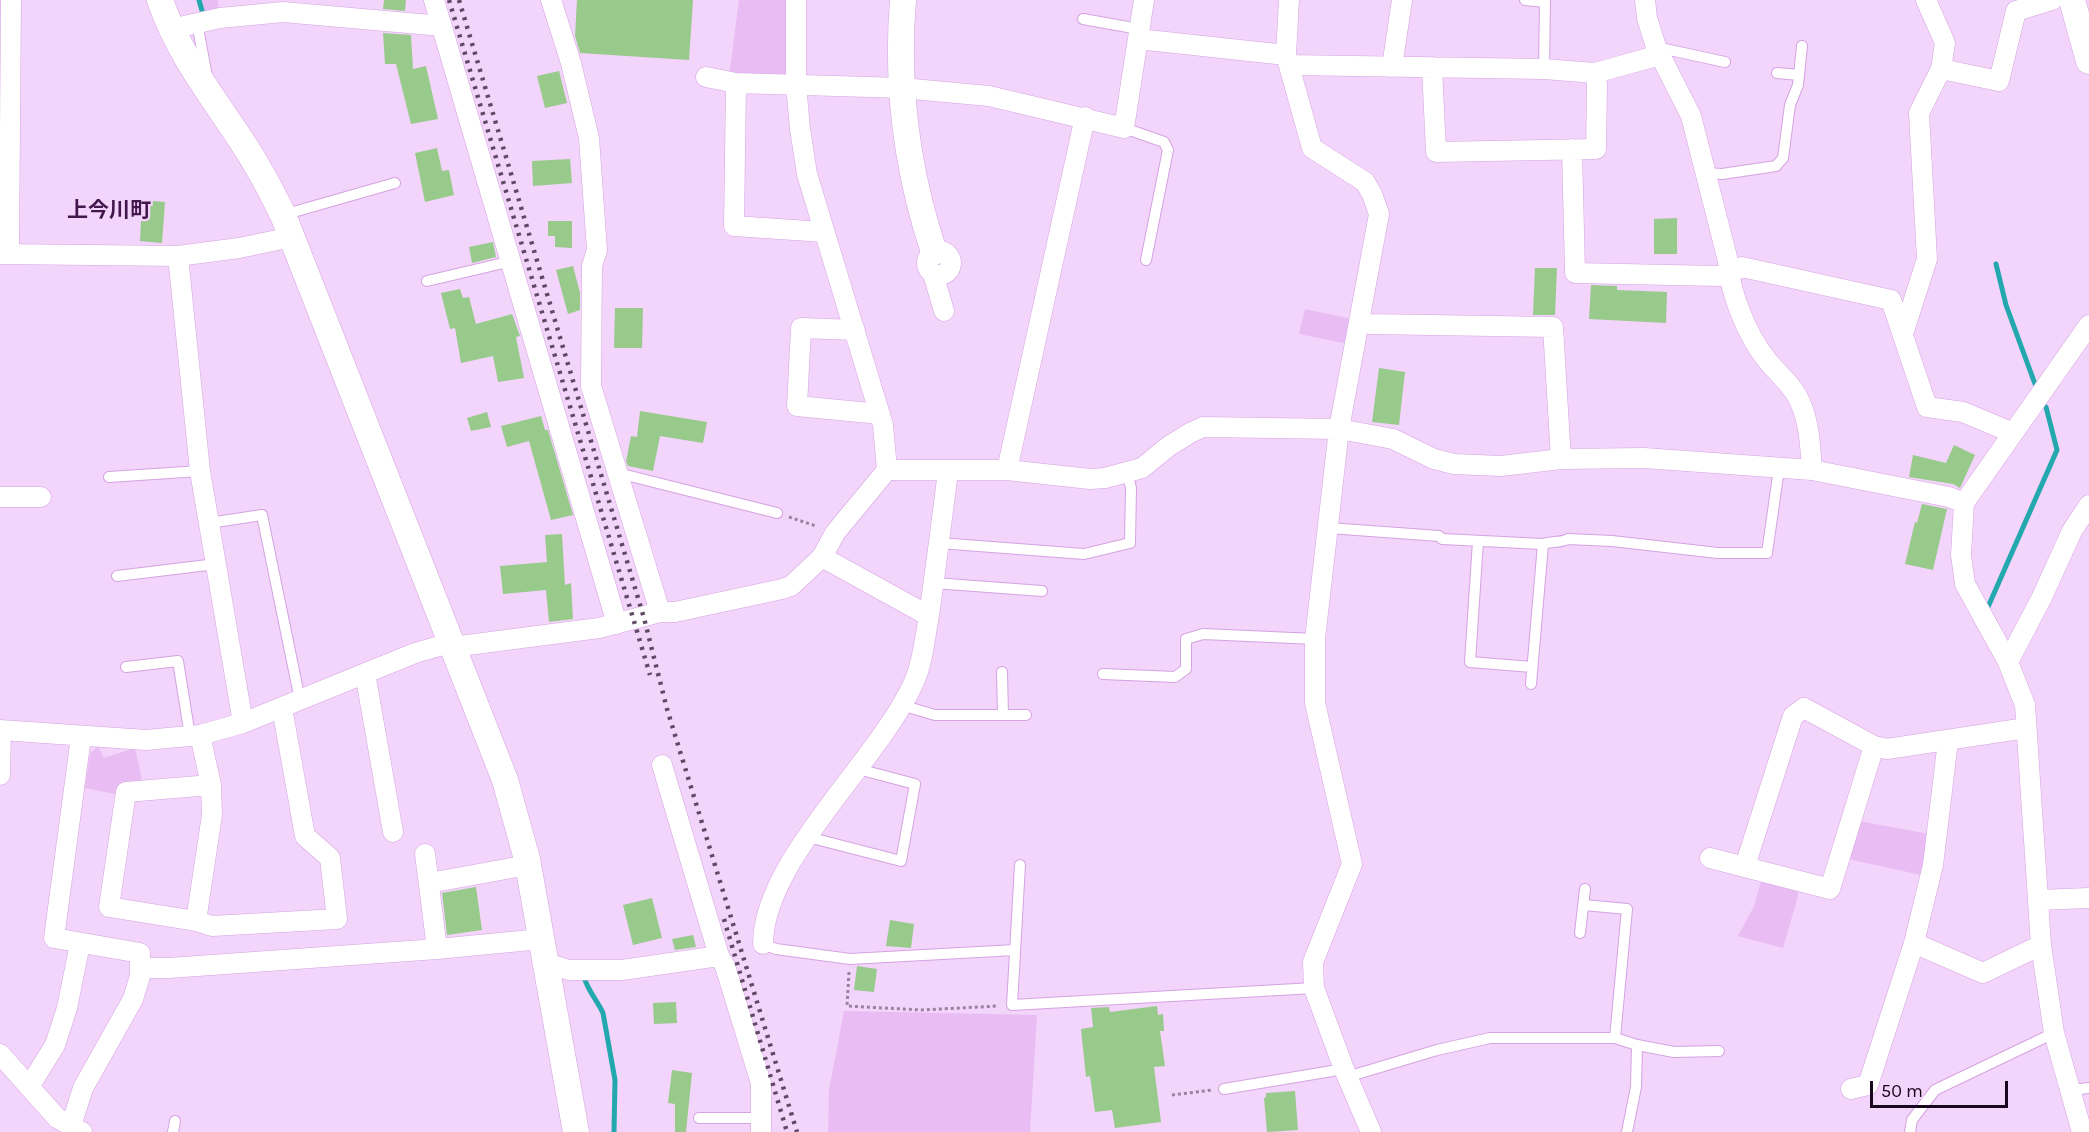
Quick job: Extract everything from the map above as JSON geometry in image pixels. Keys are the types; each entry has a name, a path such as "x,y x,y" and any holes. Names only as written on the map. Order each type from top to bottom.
{"street":[{"path":"11,0 4,254 178,256 239,248 287,226"},
{"path":"160,0 171,30 269,186 287,226 505,780 528,865 576,1132"},
{"path":"434,0 617,624"},
{"path":"551,0 571,63 589,138 597,250 592,266 591,386 660,612"},
{"path":"0,775 1,730 146,740 195,736 243,723 415,653 451,645 599,628 660,612 675,612 782,589 799,579 822,557 835,533 887,470 885,437 880,414 807,174 796,84 796,0"},
{"path":"903,0 900,38 906,131 914,179 944,311"},
{"path":"706,77 736,83 902,88 989,96 1124,128 1144,0"},
{"path":"1289,0 1288,60 1312,148 1365,182 1372,194 1378,214 1339,429 1315,639 1315,703 1352,864 1313,962 1314,988 1345,1073 1371,1132"},
{"path":"1392,67 1402,0"},
{"path":"1645,0 1647,18 1658,51 1691,116 1728,261 1728,274 1745,324 1764,356 1800,400 1809,429 1812,470"},
{"path":"1903,334 1927,259 1919,113 1941,69 1945,43 1926,0"},
{"path":"1941,69 1999,81 2016,11 2052,0"},
{"path":"2072,0 2089,61"},
{"path":"171,30 283,6 442,26"},
{"path":"1138,34 1288,60 1392,67 1544,69 1595,73 1658,51"},
{"path":"1431,67 1436,152 1596,149 1597,85 1595,73"},
{"path":"736,83 734,226 824,232"},
{"path":"1007,470 1085,117"},
{"path":"1572,149 1575,273 1719,276 1742,267 1891,300 1927,407 1963,412 2013,433"},
{"path":"178,256 200,471 243,723"},
{"path":"1369,324 1553,327 1561,459"},
{"path":"2082,1132 2080,1089 2054,1033 2041,945 2025,705 2008,662 1965,584 1961,555 1964,503 2089,325"},
{"path":"855,330 801,328 797,406 880,414"},
{"path":"887,470 1007,470 1090,479 1105,478 1142,468 1169,446 1203,427 1339,429 1393,439 1434,459 1454,464 1501,466 1561,459 1644,458 1812,470 1949,497 1964,503"},
{"path":"763,944 763,930 772,899 786,872 807,837 858,768 914,682 924,644 934,583 948,471"},
{"path":"0,496 41,497"},
{"path":"2008,662 2042,597 2072,531 2089,506"},
{"path":"822,557 928,616"},
{"path":"365,674 393,832"},
{"path":"211,785 126,792 109,907 196,921 212,926 338,919 330,858 305,836 282,708"},
{"path":"1745,866 1792,716 1804,708 1874,746 1887,749 2026,728"},
{"path":"195,736 211,785 212,815 196,921"},
{"path":"0,1054 57,1118 77,1130 83,1088 133,999 140,976 140,953 54,938 81,737"},
{"path":"1851,1089 1868,1085 1914,943 1933,865 1948,741"},
{"path":"1710,858 1830,889 1874,746"},
{"path":"662,765 719,956 725,966 761,1083 761,1125"},
{"path":"425,854 437,949"},
{"path":"429,883 528,865"},
{"path":"2038,900 2089,898"},
{"path":"1914,943 1983,973 2041,945"},
{"path":"29,1087 54,1045 68,1008 81,944"},
{"path":"140,968 170,969 437,949 543,951 569,970 622,970 719,956"}],"lane":[{"path":"1525,0 1545,2 1544,69"},
{"path":"1083,19 1138,34"},
{"path":"197,23 210,94"},
{"path":"1706,173 1722,174 1776,166 1783,158 1790,105 1798,85 1802,46"},
{"path":"1658,51 1725,62"},
{"path":"1777,73 1799,75"},
{"path":"1124,128 1164,142 1168,150 1146,260"},
{"path":"287,226 395,183"},
{"path":"428,281 512,261"},
{"path":"1329,528 1478,541 1543,544 1568,539 1612,541 1718,553 1767,554 1779,469"},
{"path":"109,477 200,471"},
{"path":"618,473 777,513"},
{"path":"939,543 1084,554 1135,542 1131,488 1127,473"},
{"path":"209,522 262,515 300,700"},
{"path":"1478,541 1470,662 1532,667"},
{"path":"1531,684 1543,544"},
{"path":"117,576 216,564"},
{"path":"934,583 1042,591"},
{"path":"1103,674 1175,677 1186,669 1186,639 1203,634 1315,639"},
{"path":"126,667 177,662 195,736"},
{"path":"1002,672 1003,715"},
{"path":"901,705 935,715 1026,715"},
{"path":"807,837 901,861 915,784 858,768"},
{"path":"1020,865 1012,1005 1314,988"},
{"path":"1580,933 1586,889"},
{"path":"1584,905 1627,909 1615,1038"},
{"path":"763,944 776,949 849,958 1015,950"},
{"path":"1910,1132 1912,1120 1935,1090 2054,1033"},
{"path":"1224,1089 1345,1073 1490,1038 1615,1038 1674,1052 1719,1051"},
{"path":"1627,1132 1636,1087 1637,1045"},
{"path":"699,1118 761,1125"}],"path":[{"path":"777,513 835,533"},
{"path":"849,958 847,1006 921,1010 1012,1005"},
{"path":"1172,1095 1224,1089"}],"shaded area":[{"path":"201,0 218,0 219,11 206,14"},
{"path":"739,0 788,0 788,72 781,79 729,77"},
{"path":"1305,309 1352,319 1348,344 1299,334"},
{"path":"98,746 104,758 135,748 143,784 119,795 85,788 90,754"},
{"path":"1859,821 1929,834 1921,875 1848,859"},
{"path":"1762,878 1797,889 1798,896 1783,948 1738,936 1754,906"},
{"path":"844,1011 1037,1015 1030,1132 828,1132 829,1090"}],"building":[{"path":"384,0 406,0 405,11 383,9"},
{"path":"577,0 693,0 689,60 580,53 575,36"},
{"path":"383,33 411,35 413,69 426,66 438,119 411,124 396,64 385,64"},
{"path":"559,71 567,103 545,108 537,76"},
{"path":"437,148 442,171 449,170 454,195 425,202 415,153"},
{"path":"570,159 572,183 533,186 532,161"},
{"path":"142,200 165,202 162,243 140,241"},
{"path":"1677,218 1677,254 1654,254 1654,219"},
{"path":"548,221 572,221 572,248 555,247 555,236 548,236"},
{"path":"493,242 496,257 472,263 469,247"},
{"path":"573,266 580,293 580,310 568,314 556,270"},
{"path":"1535,268 1557,268 1555,315 1533,315"},
{"path":"1591,285 1617,286 1617,290 1667,292 1666,323 1589,319"},
{"path":"460,289 463,298 469,297 476,324 512,314 520,336 516,337 524,378 498,382 493,356 461,363 455,328 450,329 441,293"},
{"path":"615,308 643,308 642,348 614,348"},
{"path":"1379,368 1405,372 1399,425 1372,422"},
{"path":"640,411 707,422 703,443 660,436 653,471 628,466 626,461 631,436 637,437"},
{"path":"487,412 491,427 471,431 467,418"},
{"path":"541,416 545,430 548,430 573,515 551,520 529,441 507,447 501,426"},
{"path":"1954,445 1975,455 1960,488 1953,484 1909,477 1913,455 1946,463"},
{"path":"1922,504 1947,509 1933,570 1905,564 1915,522 1917,523"},
{"path":"562,534 565,585 571,583 573,619 549,622 546,590 503,594 500,566 547,562 545,535"},
{"path":"476,887 482,930 447,935 442,893"},
{"path":"652,898 662,938 633,945 623,905"},
{"path":"890,920 914,924 911,948 886,946"},
{"path":"693,935 696,947 675,950 672,939"},
{"path":"857,966 877,969 874,992 854,990"},
{"path":"676,1002 677,1023 654,1024 653,1003"},
{"path":"1157,1006 1158,1015 1163,1014 1164,1031 1160,1031 1165,1066 1154,1067 1161,1122 1115,1128 1112,1110 1095,1112 1090,1076 1086,1077 1081,1029 1093,1027 1091,1008 1109,1007 1110,1012"},
{"path":"672,1070 692,1073 686,1132 675,1132 675,1104 668,1103"},
{"path":"1295,1091 1298,1130 1267,1132 1264,1098 1266,1093"}],"waterway":[{"path":"199,0 203,14"},
{"path":"1996,264 2006,305 2035,384"},
{"path":"1988,607 2057,450 2046,407"},
{"path":"584,977 603,1013 615,1080 614,1132"}],"railway":[{"path":"449,0 650,675"},
{"path":"459,0 644,618 667,709 797,1132"},
{"path":"724,919 787,1132"}],"district":[{"name":"上今川町","path":"109,211"}]}
